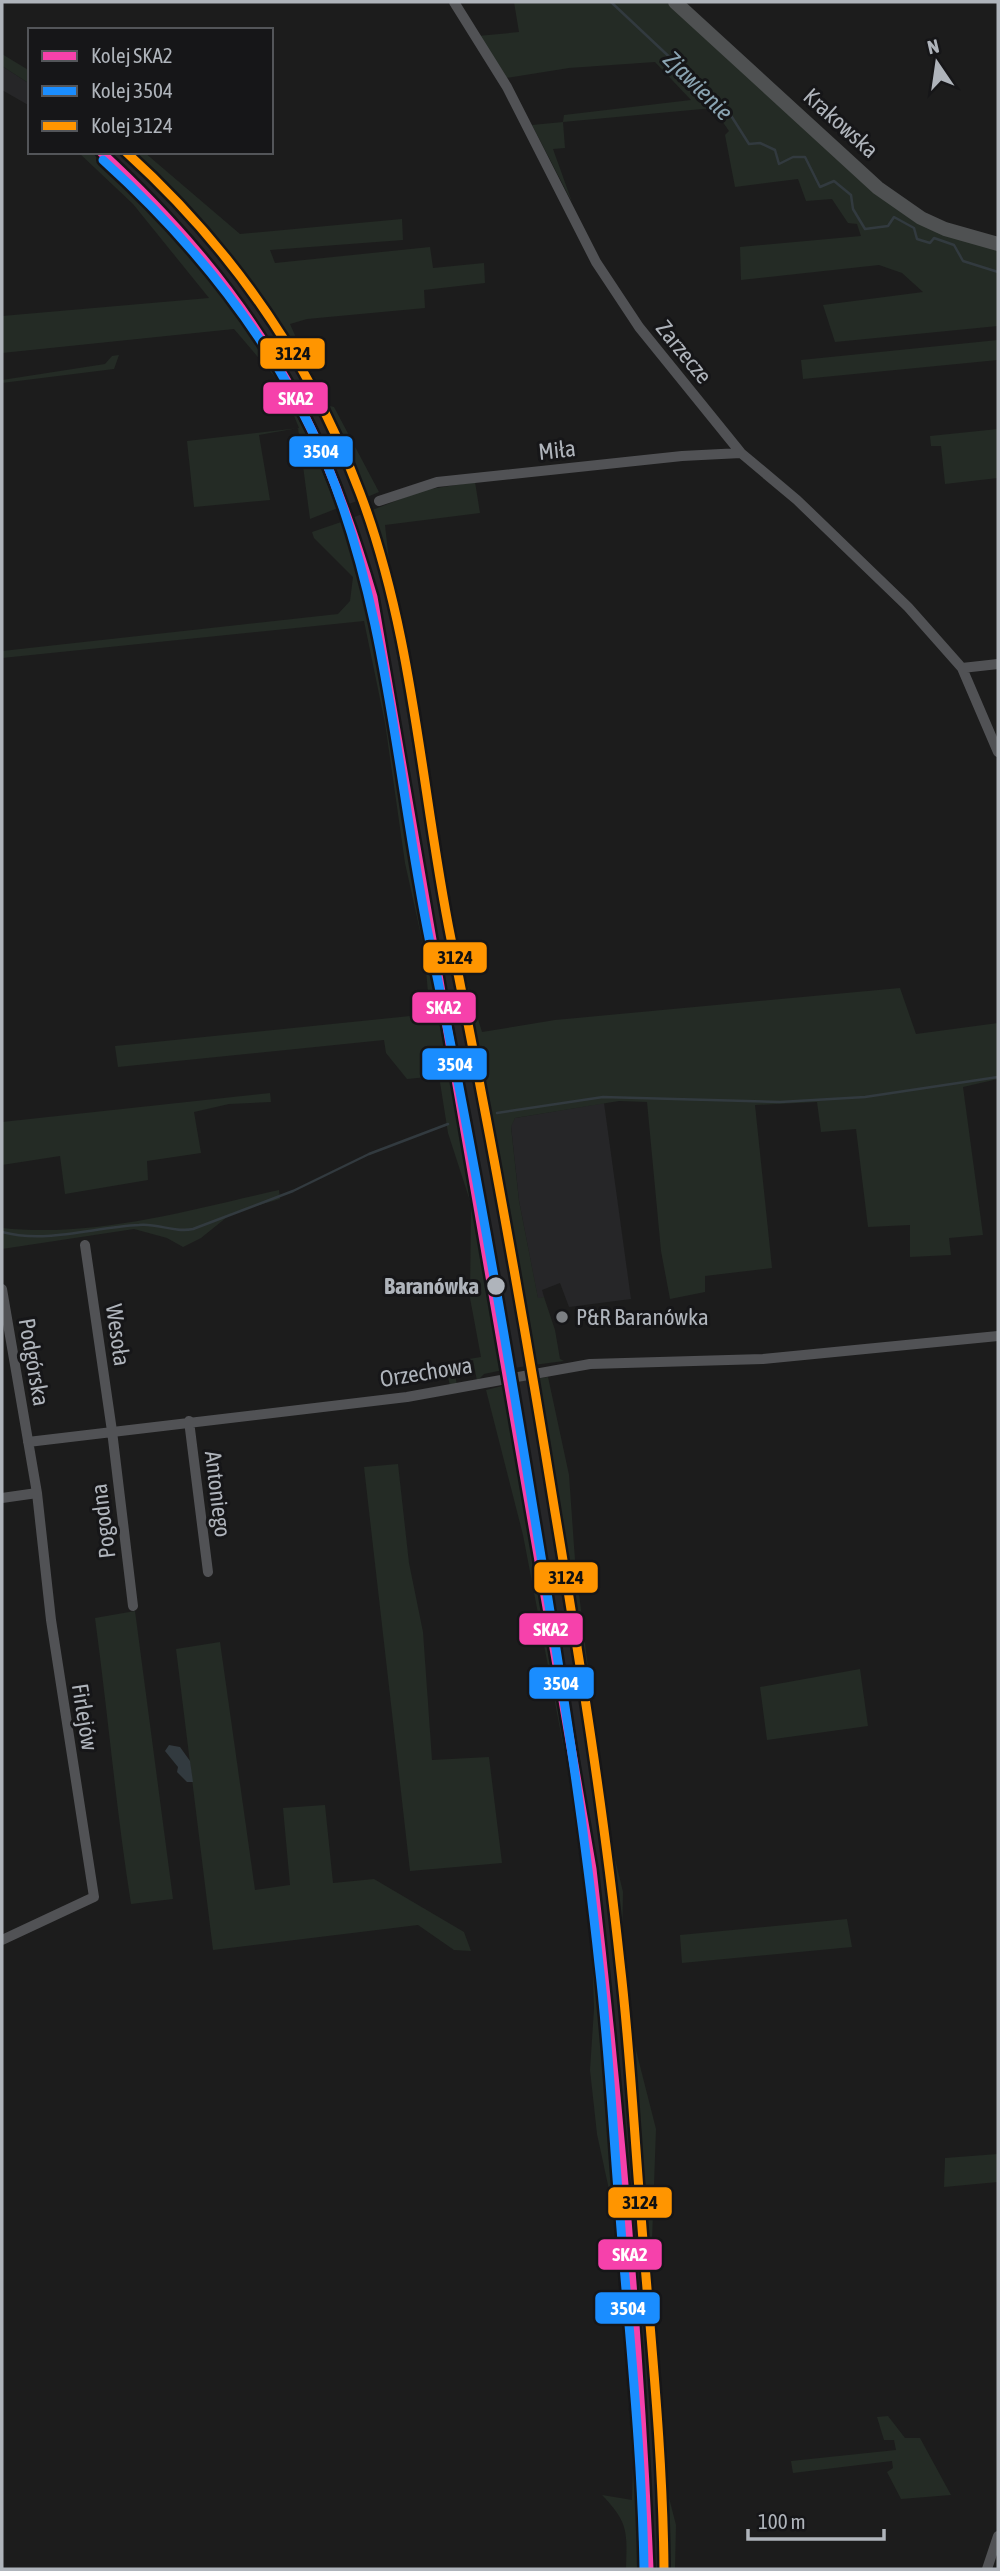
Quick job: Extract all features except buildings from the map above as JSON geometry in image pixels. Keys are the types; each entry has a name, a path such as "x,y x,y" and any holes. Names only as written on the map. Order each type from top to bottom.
{"street":[{"name":"Zarzecze","path":"454,2 514,99 596,262 639,327 741,453 797,500 868,569 962,668"},
{"name":"Krakowska","path":"675,2 878,188 921,218 945,229 998,244"},
{"name":"Miła","path":"379,501 437,482 682,456 741,453"},
{"path":"998,664 962,668 998,752"},
{"name":"Wesoła","path":"85,1245 112,1431"},
{"name":"Podgórska","path":"2,1289 28,1442"},
{"name":"Orzechowa","path":"28,1442 407,1397 542,1371 636,1362 763,1359 998,1336"},
{"name":"Antoniego","path":"190,1421 208,1572"},
{"name":"Pogodna","path":"112,1431 133,1606"},
{"name":"Firlejów","path":"2,1940 94,1897 51,1620 37,1493 28,1442"},
{"path":"2,1498 37,1493"},
{"path":"987,2569 998,2536"}],"shaded area":[{"path":"514,2 667,2 878,196 998,248 998,326 835,342 823,305 923,292 902,273 879,265 741,280 740,247 861,236 857,224 848,223 832,199 806,201 798,179 735,187 725,135 729,131 713,108 563,122 564,115 691,100 655,62 569,68 506,78 478,36 519,32"},
{"path":"2,54 28,70 28,83 2,66"},
{"path":"2,66 28,83 28,105 2,90"},
{"path":"563,122 565,148 553,149 572,202 532,125"},
{"path":"80,154 95,154 129,182 197,256 244,317 281,384 234,329 2,353 2,316 209,298 133,204"},
{"path":"95,154 123,154 217,242 241,270 278,328 323,416 360,500 343,506 304,418 197,256 129,182"},
{"path":"123,154 146,154 240,234 402,219 403,240 270,250 275,263 430,247 433,268 484,263 485,283 424,290 425,308 307,319 290,324 326,405 334,407 379,492 360,500 321,412 277,326 230,257 169,193"},
{"path":"998,340 998,360 803,379 801,360"},
{"path":"119,355 114,369 2,383 2,380 105,364 112,356"},
{"path":"281,384 304,418 343,506 310,519 299,428"},
{"path":"296,428 259,435 270,500 194,507 187,441"},
{"path":"998,429 998,478 945,484 941,446 931,446 930,436"},
{"path":"475,482 480,513 385,525 396,623 412,682 457,951 482,1032 555,1020 900,988 916,1034 998,1023 998,1079 963,1087 983,1235 949,1238 951,1255 910,1257 910,1225 868,1227 856,1129 821,1132 817,1102 755,1105 772,1268 705,1276 705,1292 670,1299 661,1251 647,1102 619,1101 515,1118 511,1127 519,1201 538,1298 544,1297 555,1330 560,1359 564,1361 526,1366 498,1203 441,910 388,603 374,544 362,514 424,490"},
{"path":"362,514 374,544 388,603 441,910 498,1203 526,1366 503,1370 373,610 347,520"},
{"path":"347,520 373,610 503,1370 484,1374 477,1381 473,1360 453,1363 457,1385 450,1386 445,1363 481,1357 470,1298 471,1204 448,1133 439,1076 407,1079 386,1053 384,1040 118,1067 115,1046 430,1014 424,949 405,863 385,723 364,621 2,658 2,651 338,614 350,601 353,577 314,538 312,532"},
{"path":"270,1093 271,1102 229,1104 194,1112 201,1153 147,1161 148,1180 65,1194 60,1156 2,1165 2,1122"},
{"path":"604,1103 631,1299 569,1307 560,1283 542,1290 544,1297 538,1299 519,1201 511,1126 515,1118"},
{"path":"279,1190 280,1199 232,1213 201,1238 183,1247 167,1238 134,1229 2,1249 2,1228 37,1230 107,1226"},
{"path":"548,1377 569,1475 575,1560 607,1826 623,1892 621,1991 656,2129 652,2241 654,2332 667,2490 676,2525 675,2569 661,2569 660,2481 613,1936 585,1737 527,1380"},
{"path":"527,1380 585,1737 613,1936 660,2481 661,2569 643,2569 640,2470 598,1953 586,1857 506,1385"},
{"path":"506,1385 586,1857 598,1953 640,2470 643,2569 626,2569 626,2537 622,2521 602,2495 632,2500 633,2467 619,2266 611,2199 597,2134 590,2070 594,2009 592,1948 566,1760 523,1535 486,1390"},
{"path":"398,1464 409,1563 423,1632 432,1760 489,1757 502,1863 410,1871 364,1467"},
{"path":"135,1611 173,1899 131,1904 95,1618"},
{"path":"220,1642 255,1890 290,1885 283,1808 325,1805 333,1883 374,1879 464,1932 471,1951 454,1950 418,1925 213,1950 176,1649"},
{"path":"860,1669 868,1726 767,1740 760,1687"},
{"path":"169,1745 180,1747 190,1761 193,1782 187,1782 177,1772 178,1767 165,1751"},
{"path":"847,1919 852,1947 682,1963 680,1935"},
{"path":"998,2154 998,2182 944,2187 945,2158"},
{"path":"888,2416 905,2438 920,2438 951,2495 901,2499 887,2472 893,2468 892,2461 793,2473 791,2461 896,2450 894,2440 884,2440 877,2417"}],"waterway":[{"name":"Zjawienie","path":"611,2 730,114 749,144 760,143 775,150 779,164 793,157 805,157 820,187 834,181 851,195 853,209 865,229 888,226 894,217 914,228 917,239 930,243 934,238 954,245 963,261 998,272"},
{"path":"497,1113 603,1097 780,1102 865,1097 998,1077"},
{"path":"2,1232 53,1236 122,1226 193,1229 293,1191 369,1154 448,1124"}],"rail line":[{"name":"SKA2","path":"103,154 153,202 198,252 237,302 271,354 301,408 328,466 373,597 592,1869 627,2218 649,2569"},
{"name":"3124","path":"128,154 200,227 264,309 292,352 340,444 360,493 393,602 415,714 441,883 519,1296 599,1793 614,1906 629,2058 659,2436 664,2569"},
{"name":"3504","path":"103,160 138,193 202,262 258,337 283,377 326,462 347,520 378,639 430,943 498,1299 578,1795 606,2027 638,2437 644,2569"}],"place":[{"name":"Baranówka","path":"496,1286"},
{"name":"P&R Baranówka","path":"562,1317"}]}
